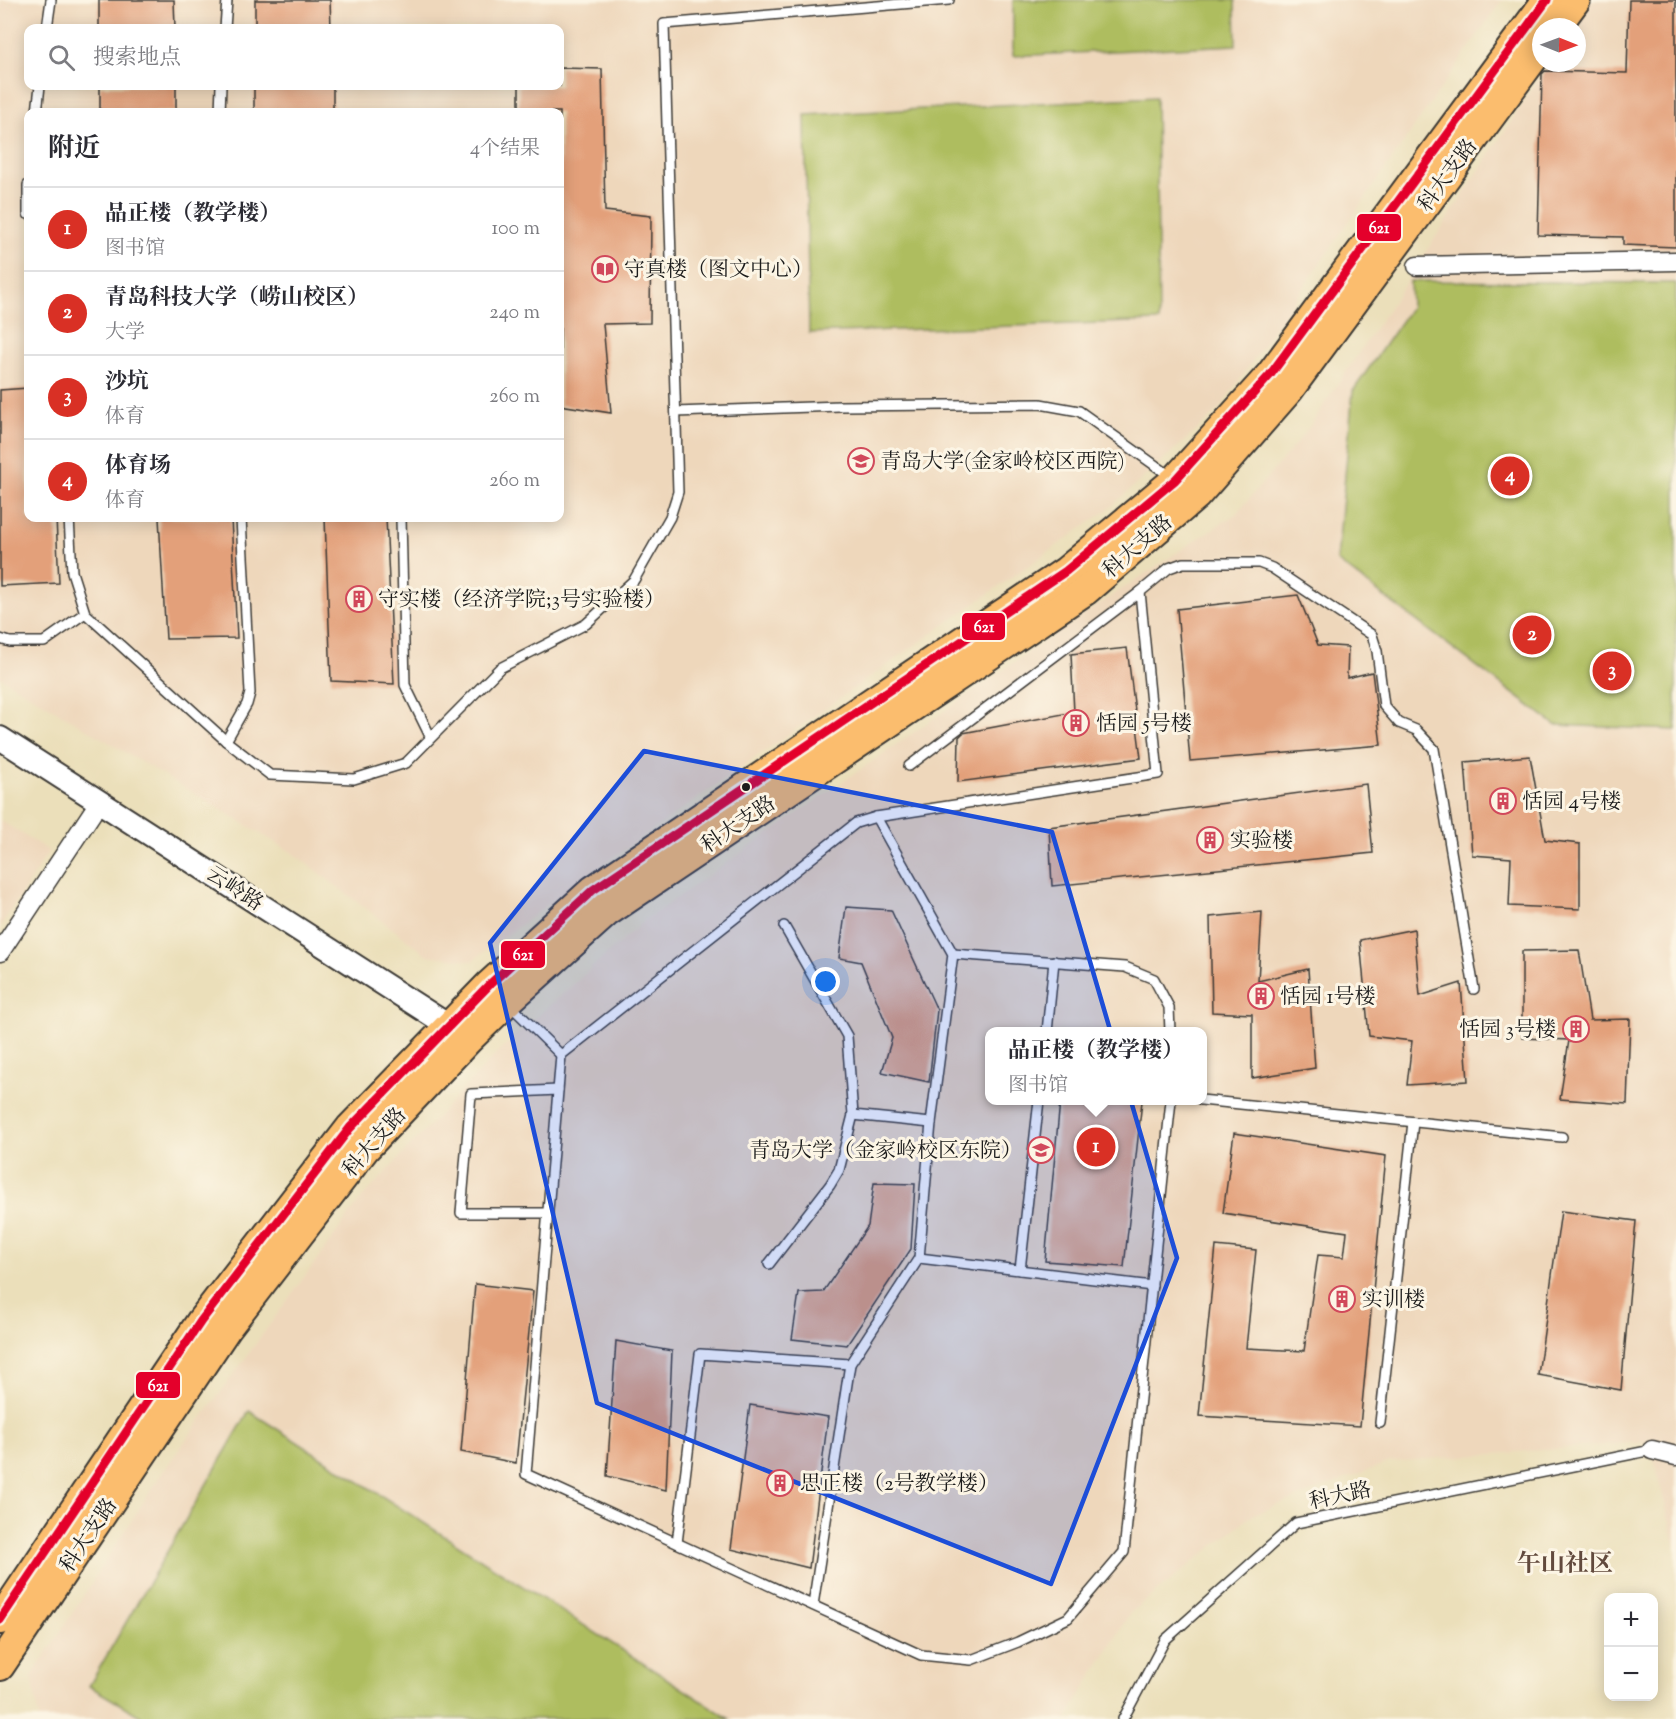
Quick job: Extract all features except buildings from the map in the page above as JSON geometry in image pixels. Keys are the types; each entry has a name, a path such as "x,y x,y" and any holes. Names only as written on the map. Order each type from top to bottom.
{"main road":[{"name":"科大支路","path":"1186,487 1547,0"},
{"path":"1563,18 1576,0"},
{"name":"科大支路","path":"0,1620 201,1322 350,1128 459,1032 499,993 593,890 1066,571 1186,487 1289,390 1532,60"},
{"name":"科大支路","path":"0,1666 226,1328 459,1032"}],"street":[{"path":"1417,266 1676,261"},
{"name":"云岭路","path":"0,738 459,1032"},
{"path":"0,952 100,801"},
{"path":"1652,1450 1676,1456"}],"lane":[{"path":"48,24 51,0"},
{"path":"225,24 227,0"},
{"path":"69,522 72,572 85,613 226,741 270,775 354,779 406,763 430,736 500,668 586,624 634,580 670,517 678,492 664,24 949,0"},
{"path":"37,108 40,90"},
{"path":"220,108 221,90"},
{"path":"676,412 840,406 1040,404 1079,411 1186,487"},
{"path":"226,741 247,704 250,693 242,522"},
{"path":"401,522 405,685 430,736"},
{"path":"909,766 1169,568 1183,563 1259,563 1272,568 1372,635 1377,651 1384,706 1399,723 1416,730 1434,749 1474,989"},
{"path":"1140,592 1158,774 876,817 855,823 561,1055 526,1474 921,1655 971,1660 1018,1642 1068,1618 1124,1552 1171,1105"},
{"path":"0,639 10,642 44,642 85,613"},
{"path":"813,1605 850,1365 919,1258 931,1123 953,954 876,817"},
{"path":"769,1263 830,1185 838,1170 853,1115 847,1036 784,926"},
{"path":"953,954 1125,967 1154,979 1169,1007 1170,1027"},
{"path":"1048,1027 1054,962"},
{"path":"499,993 561,1055"},
{"path":"548,1213 461,1213 471,1094 558,1090"},
{"path":"1207,1102 1562,1137"},
{"path":"1020,1270 1039,1105"},
{"path":"853,1115 931,1123"},
{"path":"1380,1423 1413,1122"},
{"path":"919,1258 1152,1286"},
{"path":"677,1543 700,1354 850,1365"},
{"name":"科大路","path":"1123,1719 1165,1640 1296,1522 1652,1450"}],"highlighted area":[{"path":"644,751 1052,832 1177,1258 1051,1584 597,1403 490,943"}],"shaded area":[{"name":"青岛大学(金家岭校区西院)","path":"0,0 1502,0 1218,411 1106,511 570,888 472,961 427,955 293,853 0,677"},
{"name":"青岛大学（金家岭校区东院）","path":"1590,0 1676,0 1676,1548 1652,1450 1656,1441 1390,1462 1252,1515 1130,1613 1066,1719 39,1719 32,1676 162,1473 361,1199 496,1054 645,920 1066,626 1237,513 1305,433 1543,72 1586,72 1586,18 1578,18"},
{"path":"0,820 49,851 0,927"}],"green space":[{"path":"1013,0 1235,0 1236,45 1013,56"},
{"path":"1156,97 1159,321 809,333 805,115"},
{"path":"1410,281 1676,283 1676,730 1555,725 1337,561 1353,391 1411,307"},
{"path":"249,1411 730,1719 145,1719 89,1686"}],"transit line":[{"name":"621","path":"0,1620 201,1321 350,1128 490,984 593,890 1066,571 1175,480 1270,375 1547,0"}],"place":[{"name":"守真楼（图文中心）","path":"605,269"},
{"name":"青岛大学(金家岭校区西院)","path":"861,461"},
{"name":"体育场","path":"1510,476"},
{"name":"守实楼（经济学院;3号实验楼）","path":"359,599"},
{"name":"青岛科技大学（崂山校区）","path":"1532,635"},
{"name":"沙坑","path":"1612,671"},
{"name":"恬园 5号楼","path":"1076,723"},
{"name":"恬园 4号楼","path":"1503,801"},
{"name":"实验楼","path":"1210,840"},
{"name":"恬园 1号楼","path":"1261,996"},
{"name":"恬园 3号楼","path":"1576,1029"},
{"name":"品正楼（教学楼）","path":"1096,1147"},
{"name":"青岛大学（金家岭校区东院）","path":"1041,1150"},
{"name":"实训楼","path":"1342,1299"},
{"name":"思正楼（2号教学楼）","path":"780,1483"}],"district":[{"name":"午山社区","path":"1565,1563"}]}
